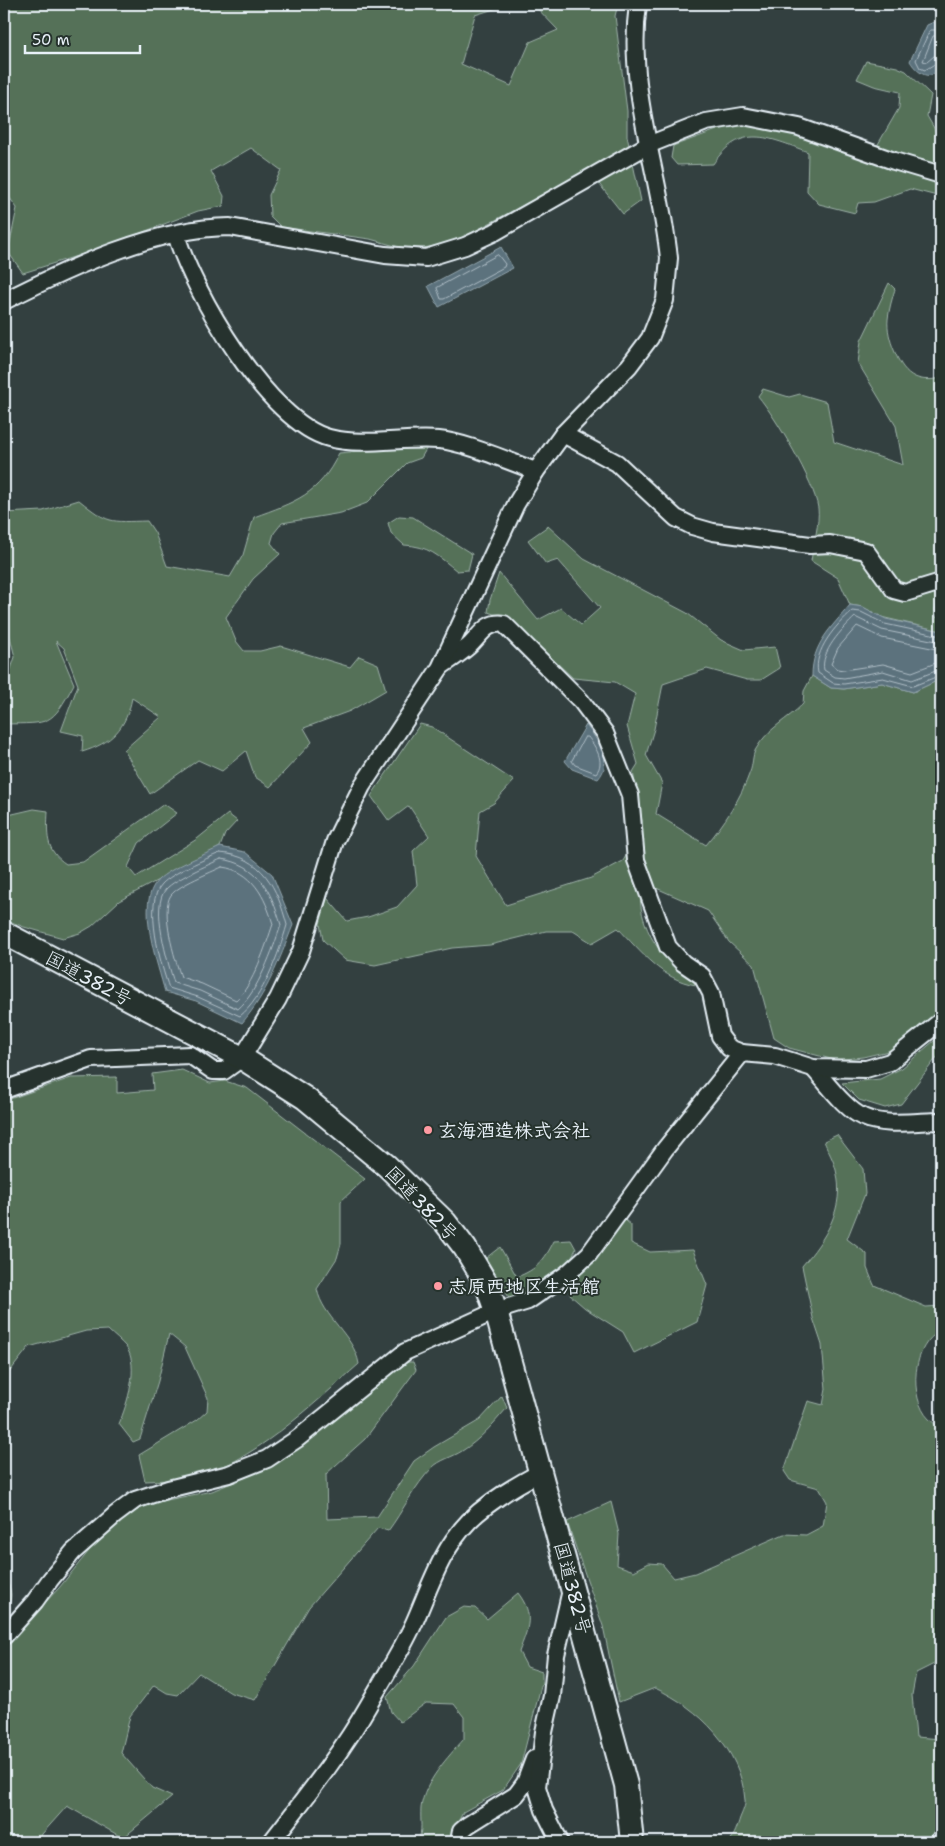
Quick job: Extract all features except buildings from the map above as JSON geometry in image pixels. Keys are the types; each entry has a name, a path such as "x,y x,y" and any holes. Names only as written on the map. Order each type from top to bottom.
{"highway":[{"name":"国道382号","path":"4,933 242,1058 305,1098 409,1186 445,1222 465,1248 486,1283 496,1311 626,1785 632,1842"}],"street":[{"path":"4,1090 91,1060 190,1055 213,1071 224,1071 242,1058 278,1000 300,951 335,841 358,793 440,668 516,504 536,471 563,434 640,353 650,338 665,300 669,258 639,88 636,31 638,4"},
{"path":"4,301 32,286 110,254 141,243 194,229 230,227 385,255 426,258 465,246 495,232 648,145 706,122 722,118 743,116 799,127 894,161 941,175"},
{"path":"176,234 181,252 205,299 238,356 266,392 306,425 326,438 340,441 440,440 536,471"},
{"path":"563,434 602,453 617,463 676,518 692,526 713,532 810,545 830,544 866,551 894,590 905,593 941,582"},
{"path":"440,668 469,646 487,627 496,623 504,624 581,701 605,732 630,794 636,860 668,947 683,963 702,976 711,993 720,1036 729,1048 742,1053 775,1056 813,1068 866,1070 890,1062 941,1020"},
{"path":"4,1636 35,1601 73,1552 115,1515 136,1500 168,1488 229,1474 267,1459 297,1439 405,1352 496,1311 528,1301 567,1274 589,1254 666,1149 742,1053"},
{"path":"813,1068 850,1107 863,1117 885,1121 941,1121"},
{"path":"272,1842 331,1765 367,1708 413,1625 443,1555 455,1538 471,1520 521,1483 541,1472"},
{"path":"560,1842 544,1810 537,1787 544,1732 552,1696 556,1655 572,1588"},
{"path":"459,1842 461,1831 516,1795 525,1783 544,1732"},
{"path":"938,1842 941,1838"}],"green space":[{"path":"4,4 510,4 475,15 461,64 511,86 530,42 558,30 533,4 618,4 615,16 627,111 627,136 641,201 623,214 588,170 449,245 421,248 399,247 370,239 281,227 270,216 269,195 281,170 251,148 211,171 224,196 223,206 198,211 99,249 23,273 8,252 17,208 4,190"},
{"path":"866,61 897,67 906,71 931,95 927,116 938,135 941,136 941,197 910,189 874,202 858,203 855,213 819,204 807,191 808,152 768,138 745,138 734,143 723,151 713,164 677,165 671,158 673,146 728,126 747,125 789,129 870,158 899,108 900,92 874,86 857,79"},
{"path":"889,283 895,289 888,315 888,331 901,365 906,371 917,378 941,378 941,597 935,609 936,617 941,619 941,631 881,617 863,607 850,605 838,578 811,561 818,520 815,496 793,450 758,396 763,389 789,397 800,394 827,402 834,442 903,465 896,426 858,363 861,341"},
{"path":"429,444 421,458 407,463 367,503 341,513 282,523 274,533 271,543 280,554 253,579 226,617 236,641 244,651 260,651 281,646 350,667 359,656 378,664 386,690 350,711 304,728 312,742 270,787 255,777 246,751 222,771 198,760 150,794 124,750 161,717 132,698 126,718 116,733 102,744 82,752 83,736 61,731 78,685 64,648 56,641 74,684 60,708 48,720 4,724 4,684 7,681 15,657 4,614 4,513 43,511 79,500 97,514 110,520 125,522 147,521 155,533 167,566 230,577 243,555 254,517 282,507 314,488 323,479 339,453"},
{"path":"399,516 413,517 472,554 468,570 457,571 427,550 404,545 391,533 388,523"},
{"path":"548,526 584,559 687,613 721,640 744,650 775,647 780,668 761,680 747,680 707,669 663,684 654,729 646,755 662,783 656,814 706,845 737,801 751,769 756,749 766,735 803,704 804,691 812,676 831,688 844,689 882,683 913,692 941,679 941,721 938,730 941,734 941,1008 897,1049 863,1057 835,1060 789,1048 774,1038 754,965 729,942 708,911 654,887 641,893 640,900 642,914 651,937 659,949 696,985 684,982 662,971 618,928 592,943 573,931 546,931 490,945 452,948 375,965 345,960 323,940 320,924 327,898 347,921 368,917 397,907 417,885 413,851 429,836 409,806 389,821 371,796 420,724 432,727 514,781 494,803 480,811 476,856 506,905 591,878 623,861 640,831 642,821 633,772 638,764 627,726 635,694 615,682 573,678 523,631 502,617 488,612 499,573 538,620 561,608 581,625 600,608 558,560 546,564 528,540"},
{"path":"164,804 177,813 139,843 128,867 136,877 197,839 228,814 237,821 225,834 220,847 119,901 92,926 80,933 63,938 4,919 4,816 34,809 48,811 48,834 51,847 59,859 66,864 83,862"},
{"path":"941,1035 941,1052 901,1104 885,1108 859,1100 842,1083 880,1079 902,1068"},
{"path":"182,1070 210,1083 225,1081 247,1088 365,1179 341,1201 341,1244 337,1258 317,1289 325,1309 351,1344 359,1364 302,1414 236,1461 191,1478 145,1481 139,1455 197,1420 207,1411 208,1398 185,1347 169,1334 158,1381 140,1439 133,1442 119,1424 131,1385 132,1364 130,1355 126,1347 108,1330 86,1331 29,1347 4,1379 4,1101 71,1078 117,1077 117,1093 153,1090 152,1074"},
{"path":"837,1135 863,1169 865,1194 847,1239 867,1254 867,1268 874,1285 926,1307 941,1306 941,1331 931,1337 924,1347 916,1372 916,1385 922,1410 929,1419 941,1427 941,1663 938,1662 916,1673 912,1695 916,1737 941,1739 941,1822 928,1842 729,1842 736,1831 745,1802 742,1781 735,1764 715,1732 702,1719 671,1696 655,1688 619,1702 603,1626 567,1522 611,1502 619,1534 617,1565 634,1571 649,1563 662,1564 674,1578 695,1573 784,1534 806,1535 823,1526 827,1502 819,1488 790,1480 784,1471 808,1401 823,1405 826,1389 822,1345 813,1318 802,1266 826,1234 836,1210 838,1184 836,1170 824,1141"},
{"path":"625,1220 631,1225 631,1243 650,1252 693,1250 707,1285 697,1322 634,1353 623,1332 585,1308 570,1295 570,1282"},
{"path":"571,1240 576,1249 570,1260 511,1301 486,1258 500,1247 517,1277 539,1264 554,1241"},
{"path":"406,1362 413,1362 416,1370 365,1439 326,1474 327,1519 377,1517 414,1461 480,1420 502,1396 507,1408 475,1442 432,1468 388,1531 378,1528 309,1607 255,1700 231,1693 199,1673 178,1695 167,1693 154,1685 130,1716 121,1753 152,1788 172,1797 123,1838 67,1806 42,1834 39,1842 4,1842 4,1646 59,1588 101,1536 123,1517 152,1503 212,1491 273,1466"},
{"path":"4,1576 11,1595 4,1614"},
{"path":"518,1593 527,1608 528,1615 527,1629 519,1652 527,1667 542,1672 542,1682 521,1764 503,1790 463,1812 451,1837 451,1842 418,1842 423,1798 438,1770 464,1739 464,1717 454,1704 426,1703 400,1722 391,1712 387,1697 414,1666 446,1617 464,1607 475,1608 487,1619"}],"water":[{"path":"934,22 941,25 942,57 935,73 927,75 918,71 910,61 927,25"},
{"path":"501,247 513,268 439,307 428,286"},
{"path":"850,605 863,607 886,619 941,631 941,679 913,692 882,683 844,689 831,688 812,676 815,655 819,646"},
{"path":"586,725 599,744 604,758 603,772 598,779 572,769 565,761"},
{"path":"220,847 245,852 272,874 293,925 259,1001 242,1023 196,1001 165,992 150,934 148,918 148,903 151,890 163,875"}],"place":[{"name":"玄海酒造株式会社","path":"428,1130"},
{"name":"志原西地区生活館","path":"438,1286"}]}
